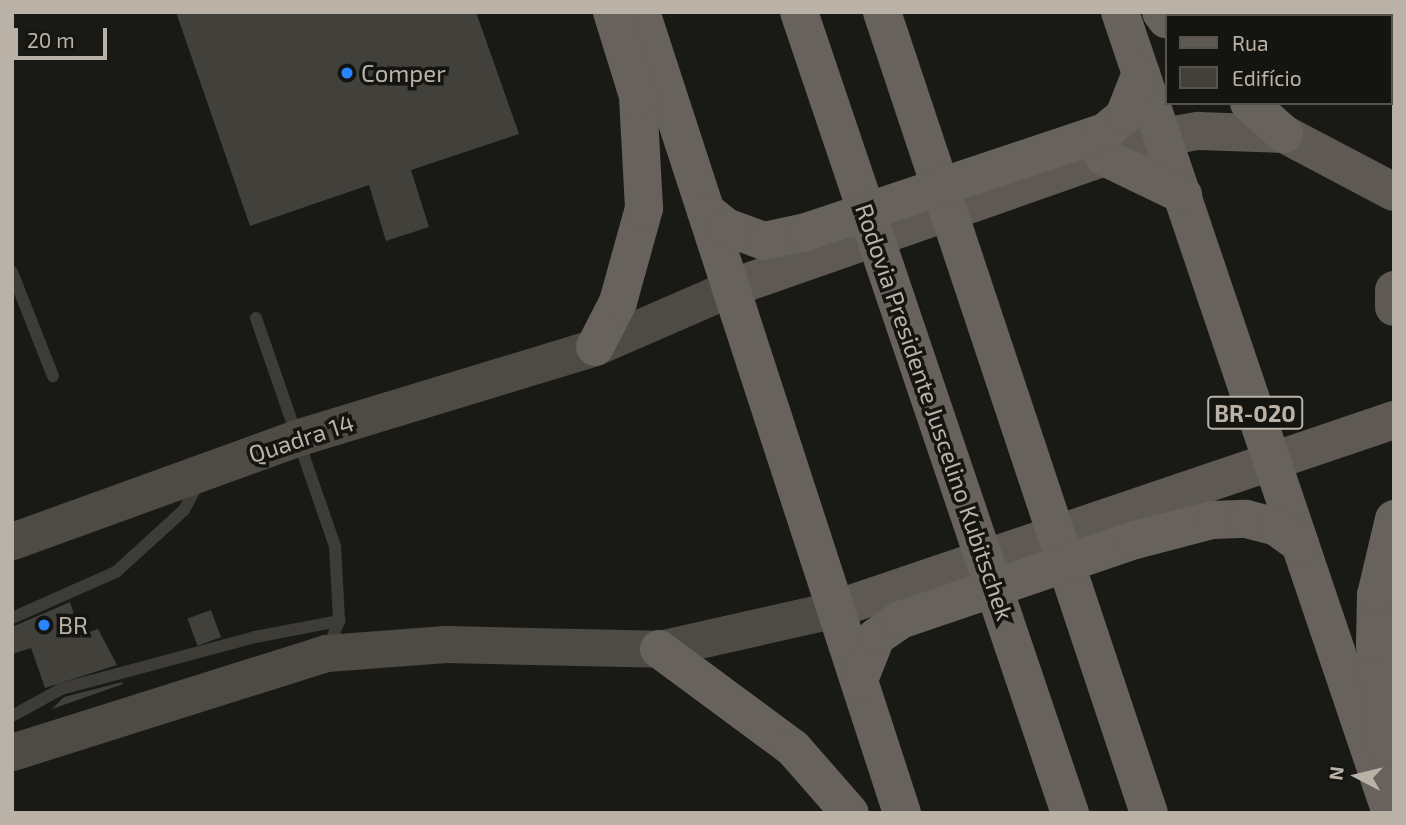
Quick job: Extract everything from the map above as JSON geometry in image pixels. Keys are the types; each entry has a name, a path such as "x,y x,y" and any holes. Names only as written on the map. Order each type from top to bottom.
{"highway":[{"path":"594,347 618,302 644,208 638,96 612,12"},
{"path":"641,12 902,813"},
{"name":"Rodovia Presidente Juscelino Kubitschek","path":"799,12 1070,813"},
{"path":"882,12 1092,635 1149,813"},
{"name":"BR-020","path":"1120,12 1391,813"},
{"path":"706,211 745,237 764,241 793,236 1105,132 1124,116 1141,73"},
{"path":"1251,105 1284,134"},
{"path":"1104,157 1183,195"},
{"path":"859,680 876,637 900,620 1135,540 1212,520 1246,519 1275,526 1300,544"},
{"path":"1394,519 1376,595 1376,645 1394,806"},
{"path":"659,649 793,748 850,813"}],"main road":[{"path":"731,288 1163,137 1234,128 1284,134 1394,192"},
{"name":"Quadra 14","path":"12,541 296,438 594,347 731,288"},
{"path":"1394,290 1394,307"},
{"path":"12,752 333,637 446,644 659,649 836,609 1394,420"}],"lane":[{"path":"12,272 53,376"},
{"path":"12,716 61,689 255,637 333,637 335,546 326,506 296,438 256,318"},
{"path":"12,618 116,572 184,510 205,469"}],"building":[{"name":"Comper","path":"176,12 476,12 519,134 411,170 429,227 386,241 369,185 250,226"},
{"path":"70,602 81,635 98,629 117,665 45,688 31,648 12,654 12,627"},
{"path":"211,610 221,637 197,646 188,619"},
{"path":"122,682 123,684 52,709 64,697"}],"place":[{"name":"Comper","path":"347,73"},
{"name":"BR","path":"44,625"}]}
